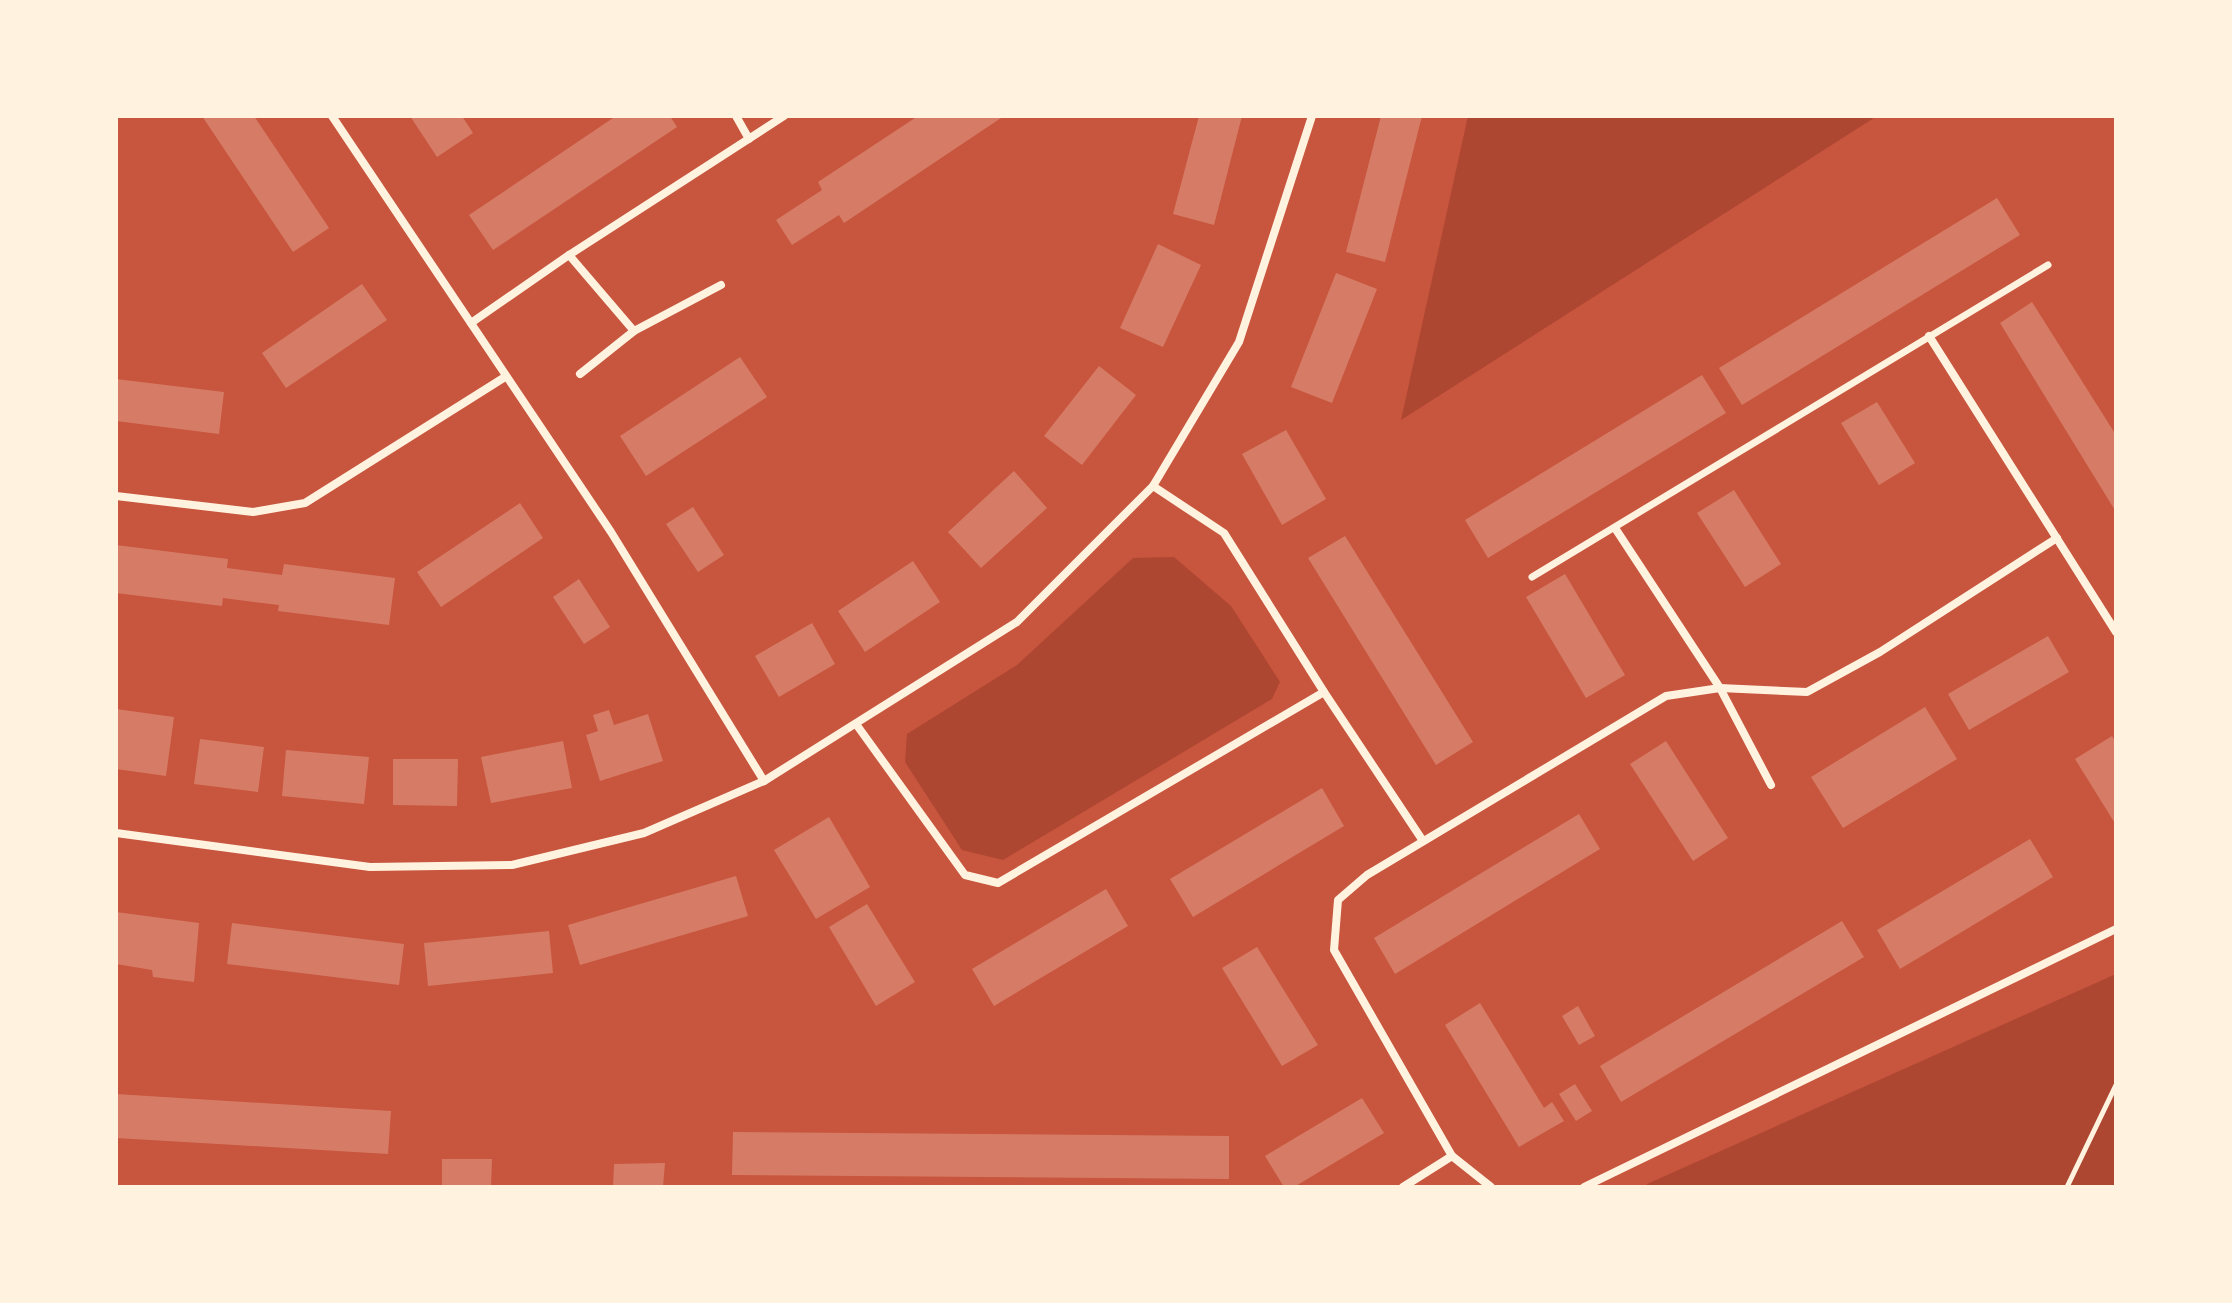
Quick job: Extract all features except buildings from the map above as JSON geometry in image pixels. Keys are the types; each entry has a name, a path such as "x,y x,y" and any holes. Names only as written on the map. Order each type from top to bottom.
{"street":[{"path":"332,116 611,532 764,781"},
{"path":"736,116 749,139"},
{"path":"471,323 569,255 784,116"},
{"path":"116,833 370,867 512,865 644,833 764,781 1017,622 1153,486 1239,342 1312,116"},
{"path":"569,255 634,331"},
{"path":"1532,577 2048,265"},
{"path":"580,374 634,331 721,285"},
{"path":"1929,336 2116,632"},
{"path":"116,496 253,512 305,503 505,377"},
{"path":"1153,486 1224,533 1423,841"},
{"path":"1615,528 1720,688 1771,785"},
{"path":"1491,1187 1452,1156 1334,950 1338,900 1367,875 1666,696 1720,688 1807,692 1880,652 2057,538"},
{"path":"856,724 965,875 998,883 1324,692"},
{"path":"1584,1187 2116,929"},
{"path":"1403,1187 1452,1156"}],"path":[{"path":"2067,1187 2116,1085"}],"shaded area":[{"path":"1468,116 1877,116 1401,420"},
{"path":"1174,557 1231,606 1280,682 1272,699 1003,860 962,850 905,762 907,734 1017,665 1133,558"},
{"path":"2116,974 2116,1187 1647,1187 1647,1184"}]}
